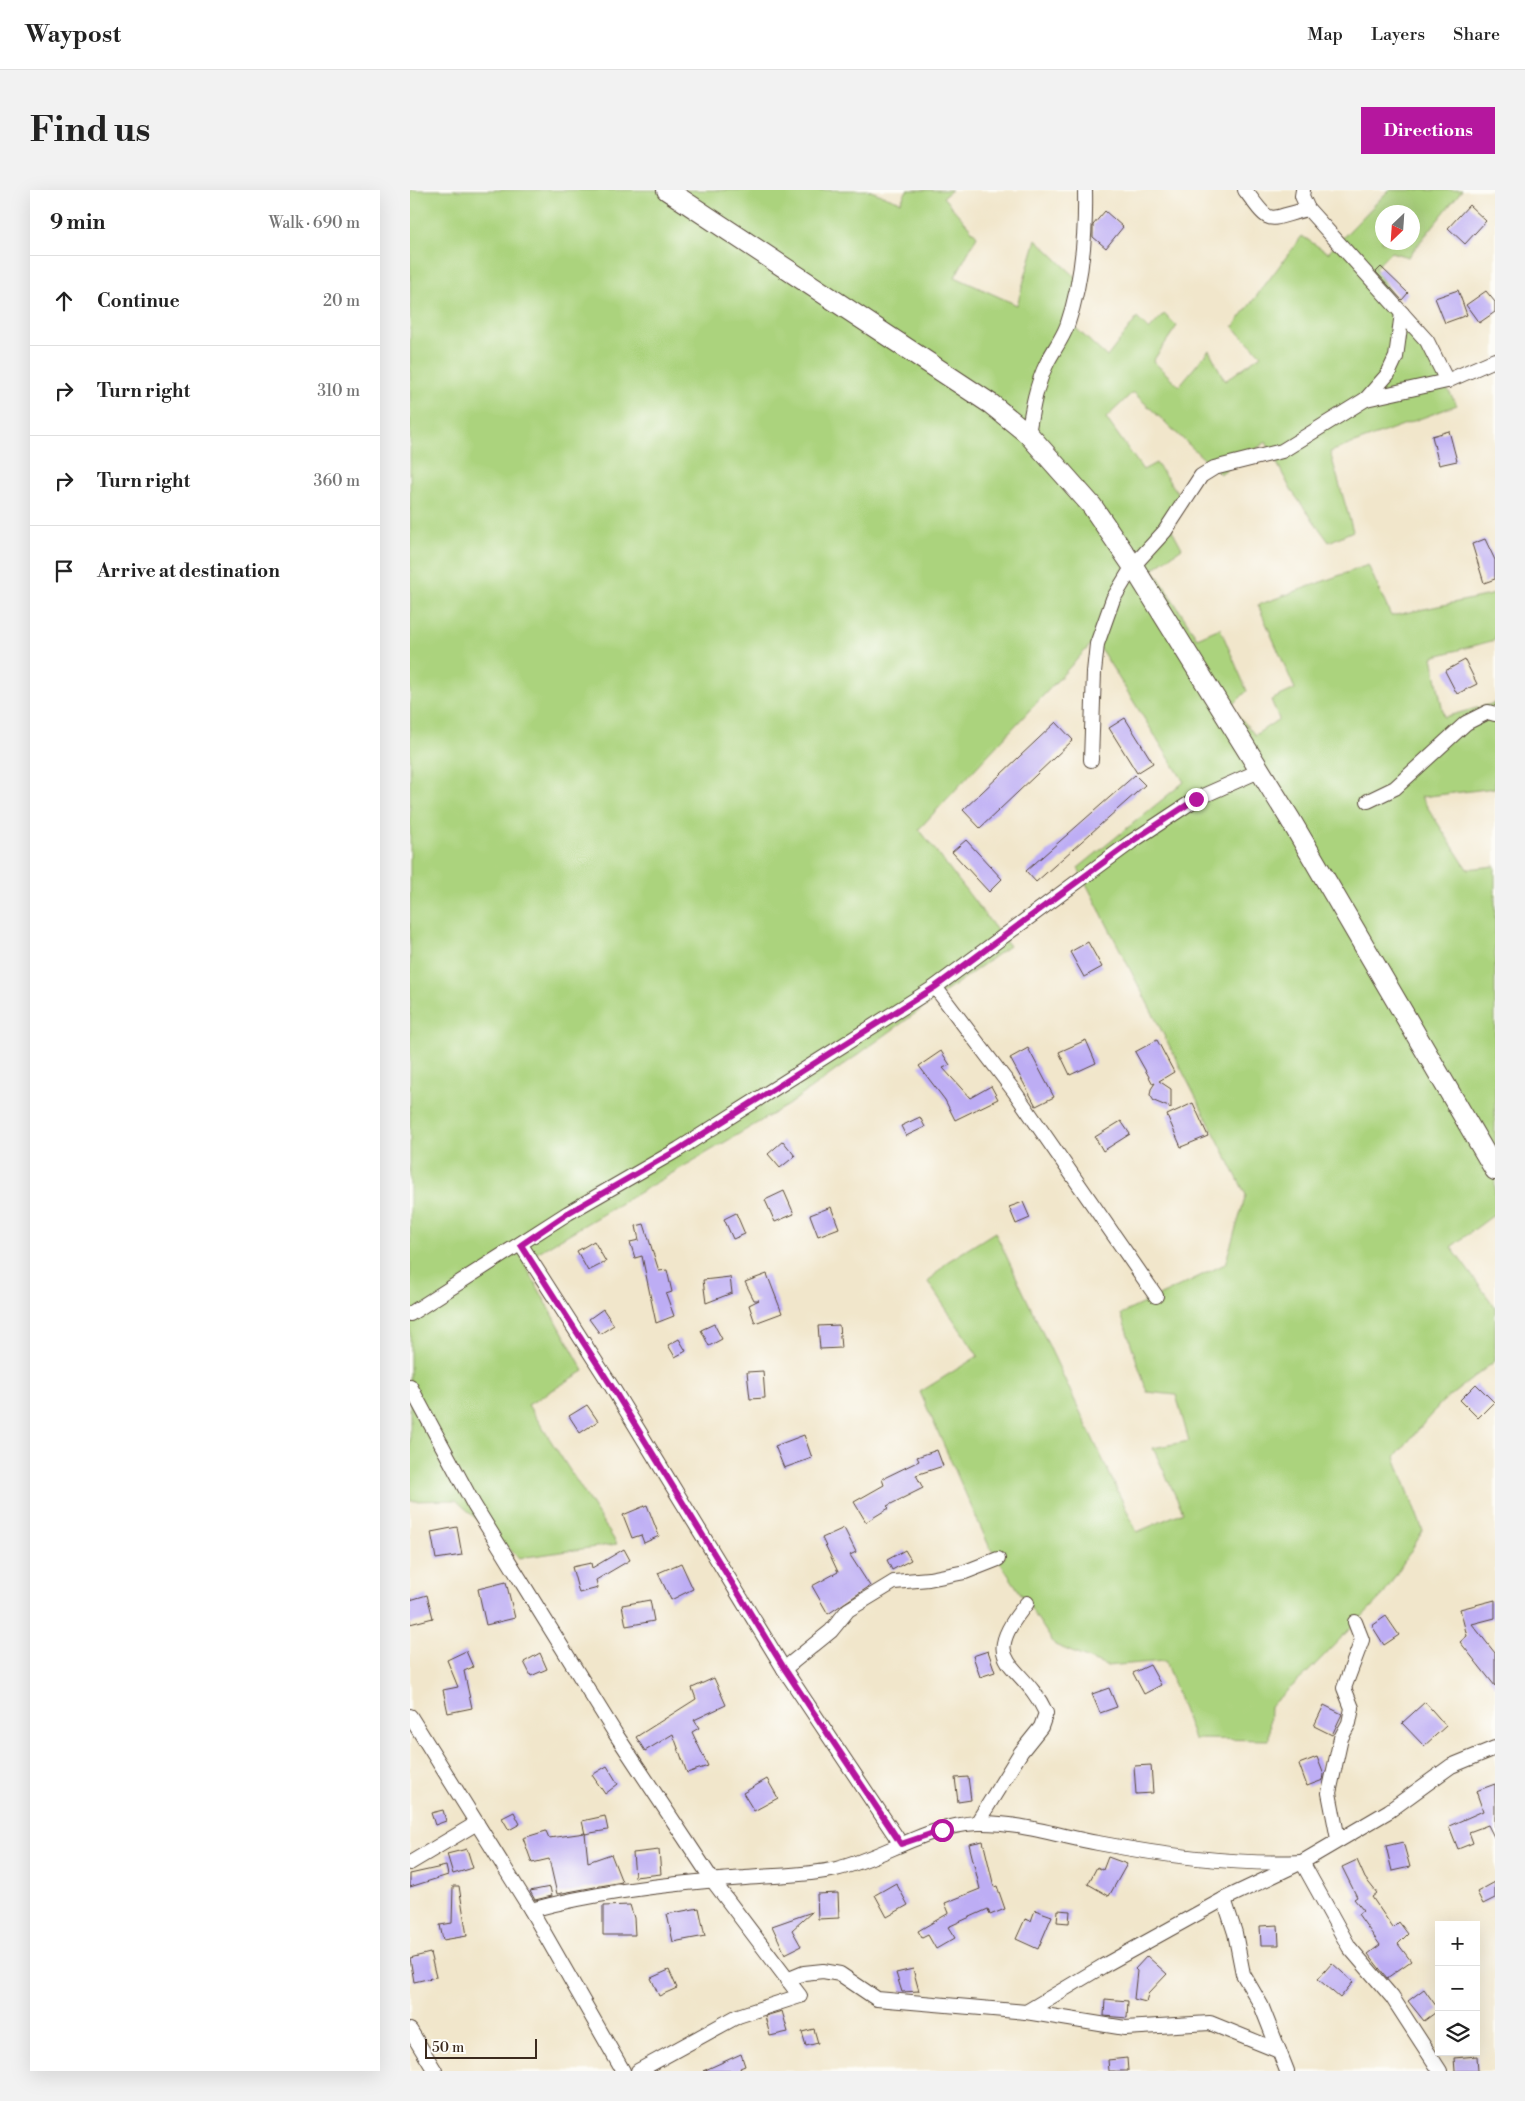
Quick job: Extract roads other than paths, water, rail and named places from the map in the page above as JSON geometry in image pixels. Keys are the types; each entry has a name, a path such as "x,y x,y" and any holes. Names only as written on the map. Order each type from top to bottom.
{"main road":[{"path":"667,190 991,404 1028,434 1092,506 1133,566 1290,819 1495,1170"}],"street":[{"path":"1028,434 1032,408 1046,365 1066,329 1075,301 1082,268 1086,190"},
{"path":"1245,190 1264,217 1272,219 1308,209"},
{"path":"1303,190 1302,196 1308,209 1427,341 1447,381"},
{"path":"1091,760 1097,644 1113,599 1133,566 1165,530 1201,476 1214,468 1282,451 1366,398 1388,374 1396,357 1402,313"},
{"path":"1366,398 1447,381 1495,360"},
{"path":"1368,801 1395,788 1466,723 1488,712 1495,714"},
{"path":"410,1314 521,1245 568,1213 679,1149 935,987 1131,842 1196,799 1259,771"},
{"path":"935,987 1014,1091 1156,1296"},
{"path":"521,1245 612,1387 784,1668 901,1844"},
{"path":"410,1386 474,1505 615,1733 713,1881 800,1996 738,2016 638,2071"},
{"path":"784,1668 831,1631 848,1610 894,1582 929,1579 965,1572 998,1559"},
{"path":"977,1823 1021,1752 1041,1727 1046,1713 1040,1701 1014,1670 1003,1651 1004,1637 1011,1623 1027,1604"},
{"path":"1338,1839 1329,1793 1341,1738 1349,1723 1352,1708 1344,1688 1362,1640 1355,1622"},
{"path":"410,1716 531,1910 623,2071"},
{"path":"1026,2012 1103,1966 1224,1899 1302,1862 1338,1839 1389,1811 1451,1766 1495,1748"},
{"path":"410,1863 477,1823"},
{"path":"531,1910 575,1898 713,1881 802,1876 837,1869 942,1830 977,1823 1064,1834 1098,1843 1195,1857 1271,1863 1302,1862"},
{"path":"1302,1862 1349,1947 1392,1997 1440,2071"},
{"path":"1224,1899 1235,1933 1243,1974 1261,2006 1287,2071"},
{"path":"787,1980 804,1973 823,1971 840,1974 877,1999 1026,2012 1124,2028 1210,2023 1279,2050"},
{"path":"410,2030 435,2071"}]}
